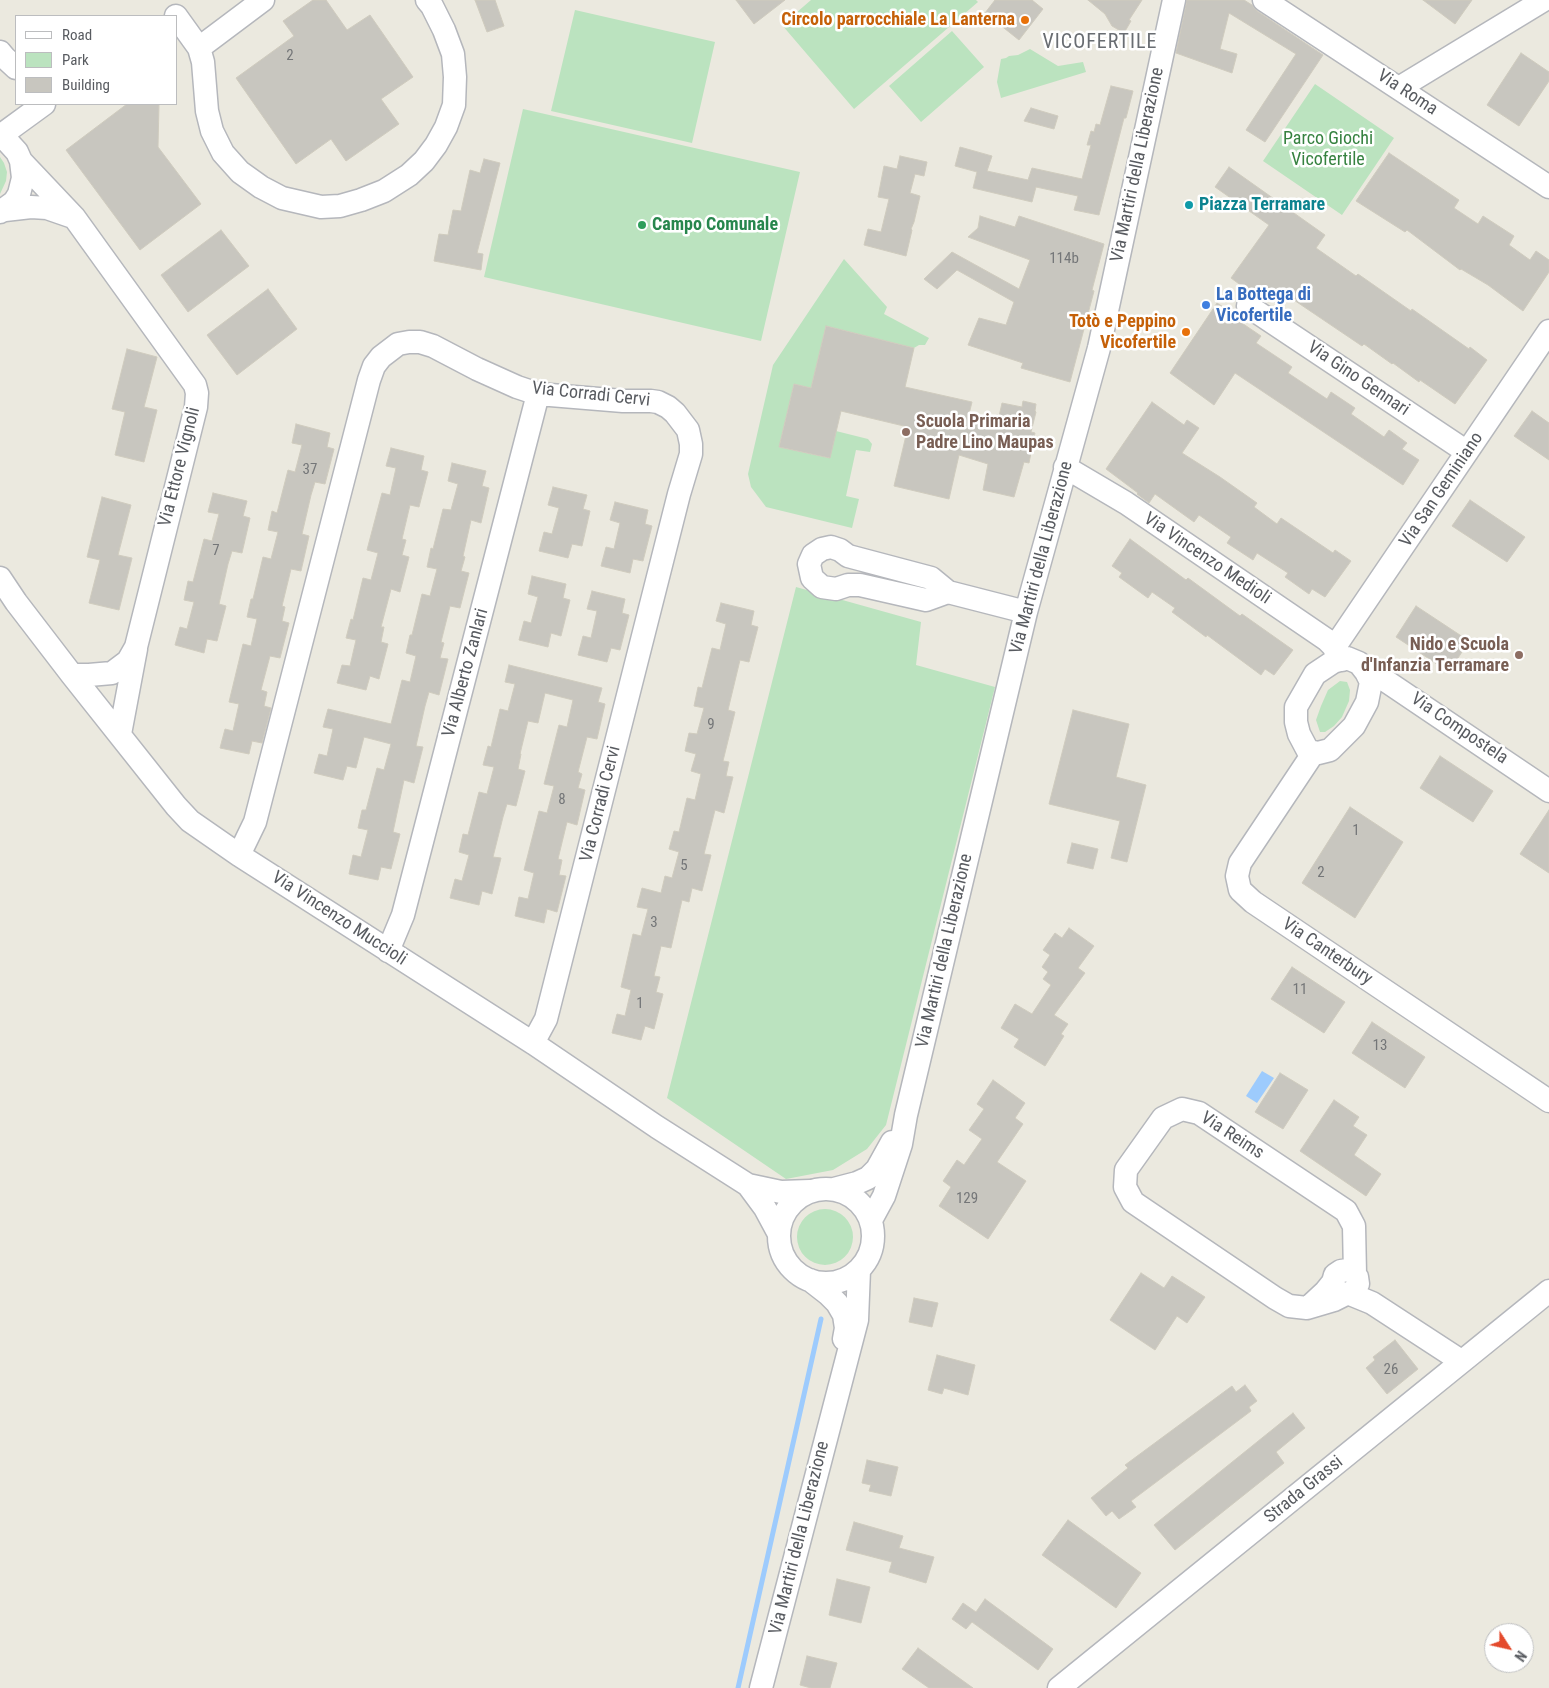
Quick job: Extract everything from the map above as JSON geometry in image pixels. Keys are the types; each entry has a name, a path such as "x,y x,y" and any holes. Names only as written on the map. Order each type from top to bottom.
{"street":[{"path":"198,48 263,0"},
{"path":"178,17 198,48 203,62 207,111 212,131 223,153 240,172 261,187 282,198 321,207 340,206 384,191 409,175 424,161 446,127 454,105 455,77 453,54 444,30 427,0"},
{"name":"Via Martiri della Liberazione","path":"871,1220 884,1196 901,1144 906,1115 1026,612 1099,348 1174,0"},
{"name":"Via Roma","path":"1264,0 1549,187"},
{"path":"1399,88 1544,0"},
{"path":"0,52 15,67"},
{"path":"0,136 36,109"},
{"path":"2,211 14,202 22,185 23,170 20,159 36,109"},
{"name":"Via Ettore Vignoli","path":"0,136 7,141 20,159 74,217 195,385 197,393 194,412 136,647 128,661 112,673 72,674"},
{"path":"2,211 31,207 47,208 74,217"},
{"name":"Via Gino Gennari","path":"1248,306 1467,452"},
{"name":"Via San Geminiano","path":"1338,654 1467,452 1549,332"},
{"name":"Via Corradi Cervi","path":"239,855 256,822 369,380 374,366 389,350 398,344 420,342 433,346 516,387 538,394 623,402 658,402 676,413 688,430 691,454 676,504 546,1019 533,1043"},
{"name":"Via Alberto Zanlari","path":"388,951 403,915 538,394"},
{"name":"Via Vincenzo Medioli","path":"1065,467 1132,508 1327,640 1338,654"},
{"path":"948,592 926,600 860,585 848,585 836,589 822,587 812,578 809,564 813,555 822,549 832,548 840,550 848,556 931,578 948,592 1026,612"},
{"name":"Via Vincenzo Muccioli","path":"0,578 16,602 72,674 176,806 190,821 239,855 533,1043 657,1127 748,1185"},
{"path":"120,734 136,647"},
{"path":"1338,654 1359,662 1366,672 1371,682 1367,702 1354,726 1330,750 1318,753 1308,751 1298,734 1296,707 1315,674 1333,662 1338,654"},
{"name":"Via Compostela","path":"1366,672 1383,678 1549,791"},
{"name":"Via Canterbury","path":"1314,752 1240,863 1237,876 1240,890 1252,902 1549,1101"},
{"name":"Via Reims","path":"1182,1109 1199,1113 1346,1211 1354,1226 1356,1243 1347,1283 1325,1292 1307,1308 1289,1306 1133,1202 1125,1187 1126,1170 1163,1118 1182,1109"},
{"name":"Via Martiri della Liberazione","path":"834,1189 857,1184 868,1178 877,1169 906,1115"},
{"name":"Via Martiri della Liberazione","path":"748,1185 781,1192 810,1191 822,1188 846,1192 865,1209 871,1220 873,1233 872,1247 867,1259 859,1270 857,1320 761,1688"},
{"name":"Via Martiri della Liberazione","path":"748,1185 765,1208 778,1234 780,1249 787,1262 797,1273 828,1294 844,1314 846,1328 838,1387"},
{"path":"778,1234 781,1220 788,1208 798,1198 810,1191"},
{"path":"810,1280 822,1283 836,1282 859,1270"},
{"path":"1347,1283 1372,1303 1461,1361"},
{"name":"Strada Grassi","path":"1059,1688 1549,1291"}],"green space":[{"path":"811,0 976,0 978,2 854,109 782,25"},
{"path":"575,10 715,42 692,143 551,111"},
{"path":"952,31 984,67 921,122 889,86"},
{"path":"1030,49 1058,66 1083,62 1086,72 1001,98 997,82 1001,59 1018,55"},
{"name":"Parco Giochi Vicofertile","path":"1315,84 1394,138 1342,215 1263,161"},
{"name":"Campo Comunale","path":"523,109 800,172 761,341 484,277"},
{"path":"0,157 7,172 6,181 0,194"},
{"path":"844,259 887,307 884,314 929,338 925,345 919,345 914,348 826,326 811,388 794,384 779,447 829,458 836,431 868,439 872,444 870,452 856,450 846,496 859,499 852,528 766,507 751,487 748,474 773,365"},
{"path":"796,587 921,622 916,665 995,687 886,1125 867,1149 833,1170 786,1179 667,1098"},
{"path":"1340,681 1347,682 1350,690 1349,701 1342,717 1334,726 1325,732 1320,732 1316,720 1321,706 1328,690"},
{"path":"825,1209 836,1211 845,1217 851,1226 853,1237 851,1248 845,1257 836,1263 825,1265 814,1263 805,1257 799,1248 797,1237 799,1226 805,1217 814,1211"}],"water":[{"path":"1262,1071 1274,1078 1257,1103 1246,1096"}],"building":[{"path":"313,0 326,0 347,30 370,15 413,77 381,99 399,124 346,161 331,139 296,164 236,78 294,36 283,21"},
{"path":"475,0 495,0 504,26 487,32"},
{"path":"736,0 785,0 754,24"},
{"path":"995,0 1032,0 1043,9 1019,40 985,13"},
{"path":"1088,0 1142,0 1129,20 1131,21 1124,33 1112,26 1105,14"},
{"path":"1187,0 1244,0 1257,11 1323,55 1265,142 1246,130 1296,54 1229,13 1220,49 1237,54 1232,73 1176,53"},
{"path":"1423,0 1472,0 1455,24"},
{"path":"1521,53 1549,72 1549,81 1519,126 1487,105"},
{"path":"1111,86 1133,91 1126,118 1124,118 1099,215 1074,210 1078,196 1036,187 1032,202 973,188 977,172 955,166 960,147 992,156 987,171 1028,180 1032,168 1082,179 1091,145 1087,145 1091,131 1094,132 1096,124 1100,125"},
{"path":"126,105 159,105 158,147 201,204 140,250 66,150"},
{"path":"1031,108 1058,116 1054,129 1024,121"},
{"path":"1389,153 1459,200 1454,208 1478,224 1483,216 1514,236 1509,245 1530,260 1536,251 1549,260 1549,272 1523,311 1488,285 1460,270 1407,230 1405,232 1356,201"},
{"path":"900,156 927,162 924,176 915,174 910,193 920,196 906,256 864,245 868,229 881,232 889,199 878,197 884,166 897,169"},
{"path":"484,159 500,163 477,253 483,254 481,270 434,261 439,234 448,235 453,210 461,211 470,170 480,173"},
{"path":"1229,167 1325,235 1316,248 1356,276 1358,274 1411,311 1412,309 1487,360 1455,404 1364,344 1362,346 1285,294 1278,304 1253,288 1250,292 1231,278 1269,225 1215,187"},
{"path":"980,216 1015,227 1019,216 1104,244 1092,290 1094,291 1070,382 1021,368 1023,363 968,345 979,318 1006,325 1014,302 957,270 937,289 924,279 952,252 1019,289 1030,260 968,237 978,228"},
{"path":"221,230 249,266 188,312 161,275"},
{"path":"268,289 297,329 237,375 207,335"},
{"path":"1217,303 1234,314 1233,317 1261,336 1256,343 1292,367 1288,373 1327,399 1331,392 1355,408 1351,414 1384,437 1389,430 1407,443 1402,449 1419,460 1403,485 1235,373 1214,405 1170,373"},
{"path":"826,326 914,348 905,387 972,402 969,414 998,421 1002,403 1022,407 1023,401 1036,404 1031,432 1035,433 1029,463 1024,462 1014,497 983,490 988,464 959,455 949,499 894,486 908,427 841,411 830,458 779,447 794,384 811,388"},
{"path":"127,349 157,357 144,407 157,410 144,462 115,455 125,412 112,409"},
{"path":"1152,402 1184,425 1187,420 1199,428 1182,453 1257,503 1254,507 1277,524 1281,518 1333,553 1335,550 1351,561 1325,597 1312,589 1309,594 1285,577 1288,573 1257,553 1253,560 1227,543 1231,537 1199,515 1194,522 1155,494 1149,503 1106,469"},
{"path":"1532,411 1549,423 1549,460 1514,436"},
{"path":"296,424 330,433 327,447 334,449 325,484 315,482 311,495 302,534 309,536 301,571 291,569 282,606 285,607 282,621 289,623 280,658 270,656 261,690 267,692 264,706 271,708 262,743 252,741 249,754 220,748 225,729 233,731 239,704 229,702 243,644 251,646 257,619 247,617 251,599 253,599 263,557 271,559 278,532 268,530 272,511 277,513 288,470 295,472 302,445 292,443"},
{"path":"391,448 424,456 421,470 428,472 419,507 410,505 402,539 406,540 402,555 409,557 400,592 391,589 381,627 384,627 381,642 388,644 379,679 370,676 366,690 337,683 342,665 350,666 356,640 346,638 351,619 353,620 363,578 371,580 378,553 367,550 382,493 390,495 396,468 386,466"},
{"path":"452,463 486,471 482,486 489,488 481,523 471,520 461,571 469,573 460,608 450,606 441,642 444,643 440,658 448,659 439,695 429,692 425,706 416,746 423,747 414,783 404,780 393,832 400,834 391,869 381,867 378,880 349,874 353,855 361,857 368,830 358,828 362,810 366,810 377,768 384,770 391,744 364,737 356,768 347,766 343,780 314,773 319,754 327,756 333,729 323,727 328,709 391,724 402,680 410,682 416,656 406,653 422,594 430,596 437,569 427,567 431,548 433,549 443,509 451,510 458,484 448,481"},
{"path":"553,487 587,495 583,509 590,511 582,546 572,544 568,558 539,551 544,532 552,534 559,508 548,505"},
{"path":"213,493 247,501 243,516 250,518 242,553 232,551 228,564 219,604 226,606 217,641 207,639 204,653 175,645 180,627 187,629 194,602 184,600 188,581 193,582 204,539 212,541 219,514 208,512"},
{"path":"102,497 131,505 118,555 132,558 119,610 89,603 100,560 87,557"},
{"path":"1470,500 1525,537 1507,562 1452,526"},
{"path":"615,502 648,510 645,524 652,526 643,561 633,559 630,573 601,566 606,547 614,549 620,523 610,520"},
{"path":"1130,539 1186,580 1188,578 1240,616 1242,614 1293,650 1274,675 1265,669 1261,675 1172,612 1175,608 1152,592 1148,598 1119,577 1122,573 1112,566"},
{"path":"532,576 566,584 563,598 570,600 561,636 551,633 548,647 519,640 524,621 531,623 538,597 528,594"},
{"path":"592,591 625,599 622,613 629,615 620,650 611,648 607,662 578,655 583,636 591,638 597,611 587,609"},
{"path":"721,603 754,611 751,625 758,627 749,662 740,660 728,710 735,712 723,761 729,762 726,776 733,777 724,813 715,810 704,854 711,855 702,891 692,888 689,902 682,900 671,948 661,946 654,976 660,977 656,992 663,994 654,1029 645,1026 641,1040 612,1033 617,1014 625,1016 631,990 621,987 633,934 641,936 648,909 637,907 642,888 661,893 665,876 672,878 679,852 669,849 674,831 679,832 687,798 695,800 701,774 691,771 696,754 685,751 689,733 697,734 704,708 694,706 698,687 702,688 712,648 720,650 726,624 716,621"},
{"path":"1416,606 1469,641 1449,672 1396,637"},
{"path":"509,665 602,688 598,702 605,704 597,739 587,737 578,772 582,774 578,788 585,790 577,825 567,822 558,859 562,860 559,875 566,876 557,912 547,909 544,923 515,916 519,897 528,899 534,873 524,870 539,811 547,813 554,786 544,784 559,725 567,727 573,700 545,693 538,723 528,721 518,769 525,771 516,806 507,804 503,817 493,857 501,858 492,894 482,891 479,905 450,898 455,879 462,881 469,855 459,852 463,834 468,835 479,792 487,794 494,767 483,765 488,746 491,747 500,709 508,711 515,684 505,682"},
{"path":"1073,710 1129,724 1116,777 1146,785 1127,862 1111,858 1120,821 1049,804"},
{"path":"1440,756 1493,791 1473,822 1420,788"},
{"path":"1350,807 1403,842 1355,918 1302,883"},
{"path":"1549,810 1549,873 1520,854"},
{"path":"1072,843 1098,849 1093,869 1067,863"},
{"path":"1069,928 1094,946 1078,968 1085,973 1054,1015 1068,1024 1061,1034 1064,1036 1045,1066 1014,1047 1019,1039 1001,1028 1015,1004 1032,1014 1051,985 1043,979 1048,972 1042,967 1050,955 1043,950 1055,933 1062,938"},
{"path":"1292,967 1345,1002 1324,1033 1271,999"},
{"path":"1372,1022 1425,1057 1405,1088 1352,1053"},
{"path":"1280,1073 1308,1090 1283,1129 1255,1112"},
{"path":"993,1080 1025,1103 1015,1118 1023,1124 997,1162 1026,1181 988,1239 939,1206 951,1187 943,1181 957,1160 964,1165 982,1139 969,1130 984,1109 977,1104"},
{"path":"1334,1100 1359,1117 1353,1126 1367,1135 1354,1155 1381,1174 1366,1196 1300,1151"},
{"path":"1141,1273 1164,1288 1172,1276 1205,1297 1187,1323 1177,1316 1155,1350 1110,1320"},
{"path":"914,1298 938,1303 932,1327 909,1322"},
{"path":"1395,1340 1418,1369 1387,1394 1366,1368 1375,1360 1373,1357"},
{"path":"937,1355 975,1365 968,1395 944,1388 942,1394 928,1390"},
{"path":"1245,1385 1257,1401 1249,1407 1251,1411 1131,1501 1136,1507 1119,1519 1112,1511 1106,1516 1091,1498 1128,1468 1125,1465 1232,1386 1236,1392"},
{"path":"1293,1413 1305,1428 1276,1452 1284,1463 1175,1550 1154,1525"},
{"path":"867,1460 898,1467 891,1496 869,1491 871,1485 862,1483"},
{"path":"1068,1520 1141,1573 1116,1608 1042,1555"},
{"path":"854,1522 903,1536 899,1548 934,1557 926,1583 889,1572 892,1562 846,1550"},
{"path":"837,1579 870,1587 861,1623 829,1615"},
{"path":"985,1599 1053,1649 1038,1670 972,1622 966,1629 952,1619 963,1603 976,1612"},
{"path":"918,1648 973,1688 929,1688 902,1669"},
{"path":"807,1656 837,1663 830,1688 811,1688 800,1685"}],"waterway":[{"path":"738,1688 821,1319"}],"place":[{"name":"Circolo parrocchiale La Lanterna","path":"1025,20"},
{"name":"Piazza Terramare","path":"1189,205"},
{"name":"Campo Comunale","path":"642,225"},
{"name":"La Bottega di Vicofertile","path":"1206,305"},
{"name":"Totò e Peppino Vicofertile","path":"1186,332"},
{"name":"Scuola Primaria Padre Lino Maupas","path":"906,432"},
{"name":"Nido e Scuola d'Infanzia Terramare","path":"1519,655"}],"district":[{"name":"VICOFERTILE","path":"1100,43"}]}
